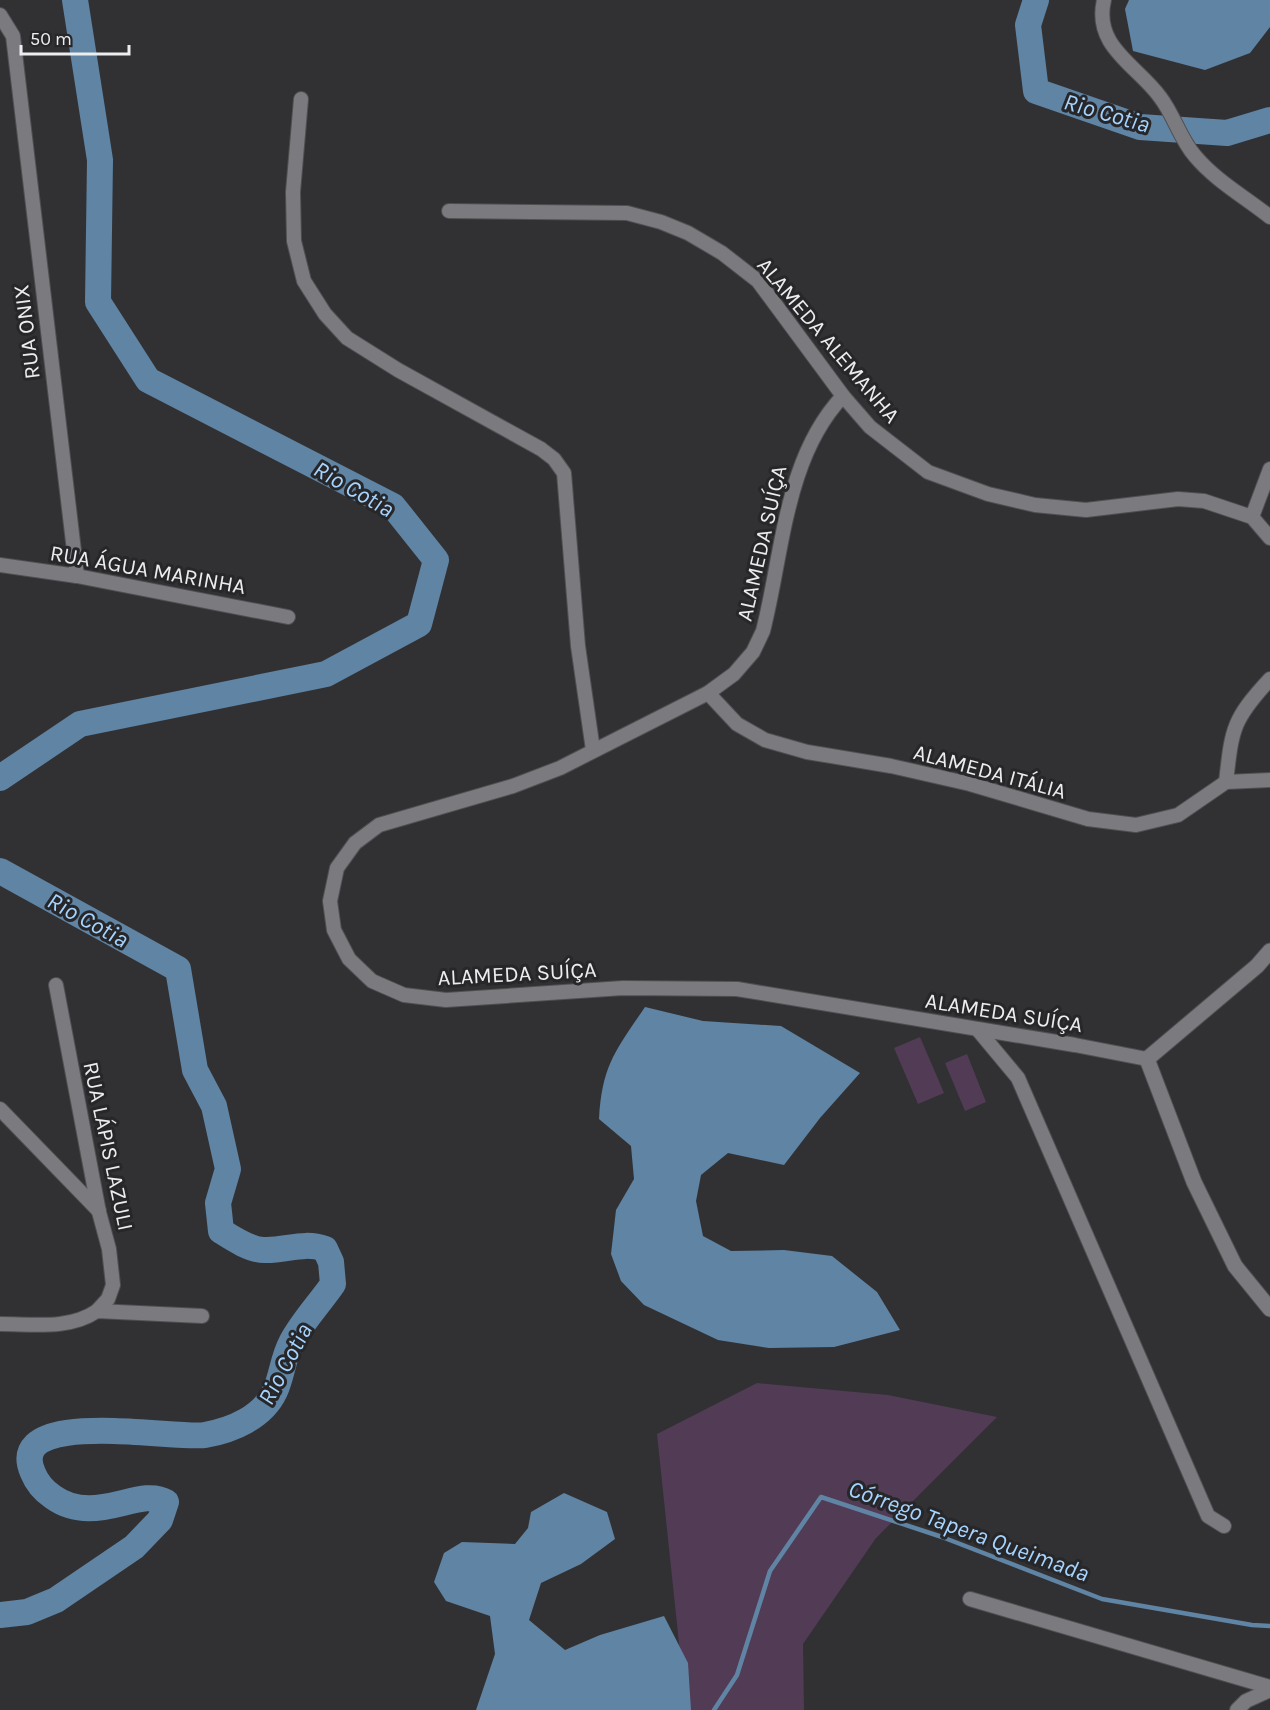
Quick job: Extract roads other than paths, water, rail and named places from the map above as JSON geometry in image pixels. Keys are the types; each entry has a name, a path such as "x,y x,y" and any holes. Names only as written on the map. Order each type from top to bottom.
{"street":[{"path":"1104,0 1101,22 1107,39 1123,61 1145,78 1162,98 1194,155 1216,177 1270,217"},
{"name":"RUA ONIX","path":"0,15 13,36 77,576"},
{"path":"301,99 293,192 294,241 304,280 325,314 346,338 541,448 554,459 564,473 578,646 593,750"},
{"name":"ALAMEDA ALEMANHA","path":"449,211 627,213 688,233 722,253 758,281 843,396 870,427 928,472 988,494 1035,505 1086,510 1178,499 1204,501 1252,517"},
{"name":"ALAMEDA SUÍÇA","path":"843,396 825,415 814,434 797,476 763,631 753,652 734,674 708,693 560,768 513,786 379,825 355,843 337,868 330,901 334,930 348,959 372,981 404,995 446,1000 623,988 737,989 1076,1045 1147,1059"},
{"path":"1270,469 1252,517 1270,538"},
{"name":"RUA ÁGUA MARINHA","path":"0,565 77,576 288,616"},
{"path":"1270,679 1249,702 1237,720 1232,737 1226,782 1270,780"},
{"name":"ALAMEDA ITÁLIA","path":"708,693 737,724 765,740 807,752 970,784 1088,819 1136,825 1178,815 1226,782"},
{"path":"1270,951 1257,966 1147,1059 1194,1182 1235,1266 1270,1309"},
{"name":"RUA LÁPIS LAZULI","path":"56,985 99,1212 109,1249 113,1285 108,1299 97,1311"},
{"path":"978,1030 1018,1078 1208,1516 1224,1526"},
{"path":"0,1109 99,1212"},
{"path":"0,1324 70,1323 83,1320 97,1311 202,1316"},
{"path":"970,1599 1270,1688"},
{"path":"1237,1710 1246,1701 1270,1688"}],"water":[{"path":"1129,0 1270,0 1270,27 1250,53 1205,70 1133,51 1125,9"},
{"path":"645,1007 703,1021 781,1026 860,1073 820,1118 784,1165 728,1153 701,1175 696,1201 703,1236 731,1251 784,1250 832,1256 877,1292 900,1330 834,1347 769,1348 718,1340 644,1305 621,1281 611,1254 616,1210 634,1179 631,1146 599,1119 607,1071 618,1047"},
{"path":"564,1493 607,1512 615,1539 581,1564 541,1583 529,1620 565,1650 600,1635 664,1616 688,1663 691,1710 476,1710 495,1654 490,1616 446,1601 434,1582 444,1553 462,1542 515,1544 528,1528 531,1512"}],"waterway":[{"name":"Rio Cotia","path":"0,778 80,724 326,674 419,624 436,560 393,506 148,380 98,302 100,160 75,0"},
{"name":"Rio Cotia","path":"1036,0 1028,25 1036,91 1140,127 1227,133 1270,120"},
{"name":"Rio Cotia","path":"0,871 178,969 195,1070 214,1106 228,1169 218,1203 221,1231 253,1248 272,1250 309,1246 325,1249 331,1262 333,1284 291,1343 270,1400 246,1421 226,1430 205,1435 97,1431 67,1433 43,1440 31,1452 33,1473 53,1497 69,1505 85,1508 100,1508 155,1498 166,1502 160,1520 134,1547 56,1600 27,1612 0,1615"},
{"name":"Córrego Tapera Queimada","path":"714,1710 737,1675 770,1571 821,1497 942,1537 1102,1599 1252,1625 1270,1626"}]}
